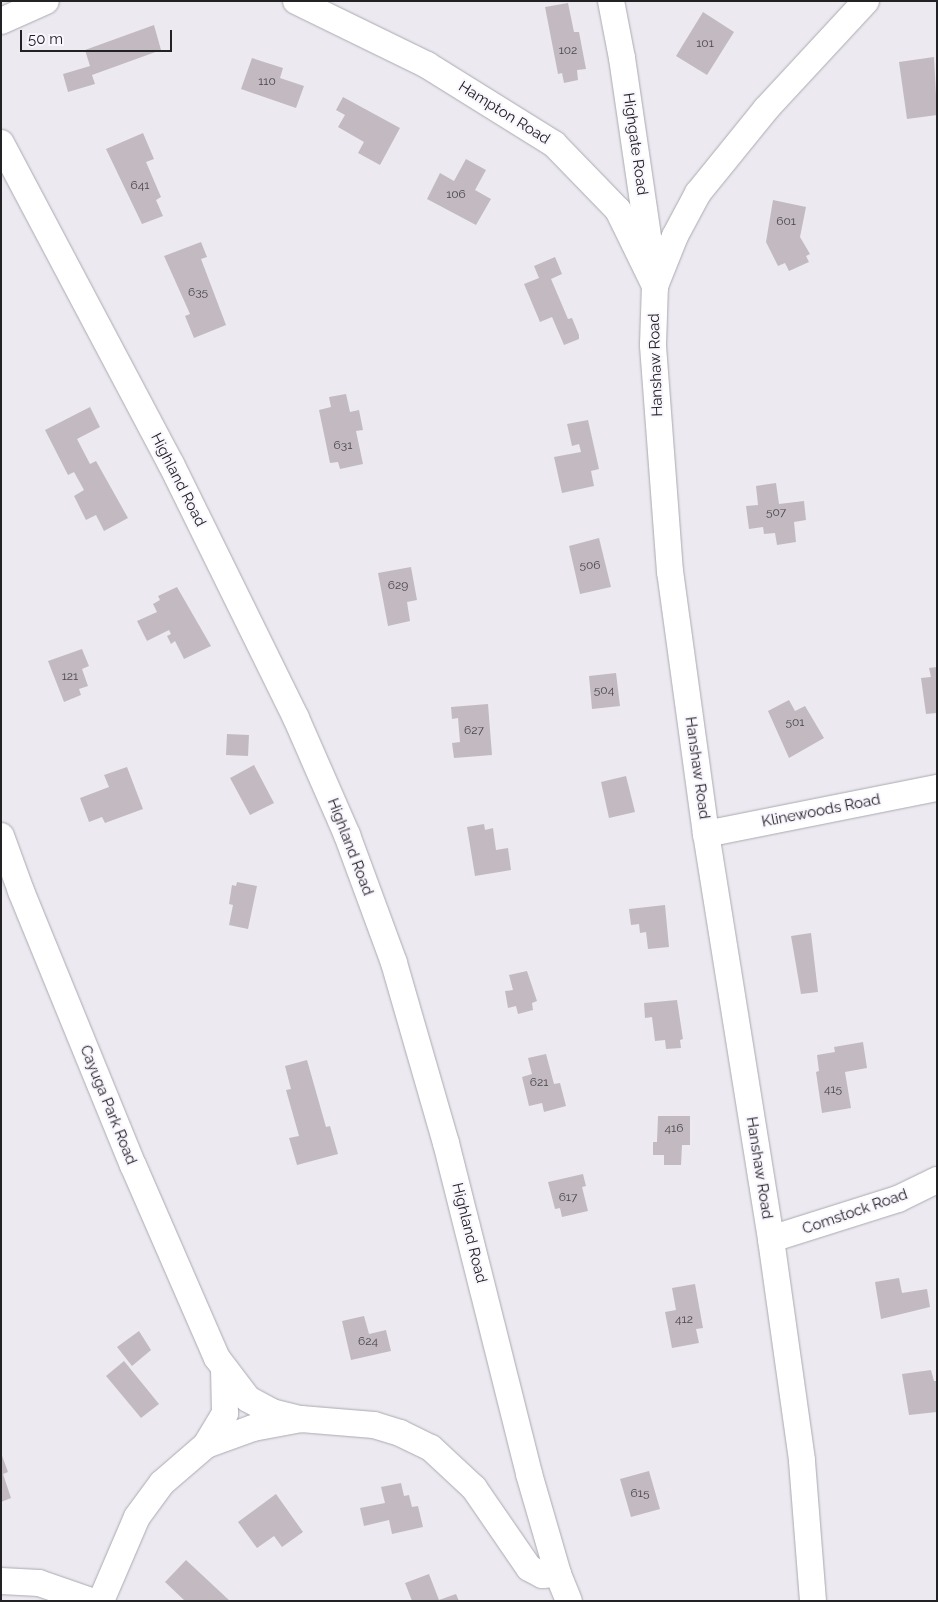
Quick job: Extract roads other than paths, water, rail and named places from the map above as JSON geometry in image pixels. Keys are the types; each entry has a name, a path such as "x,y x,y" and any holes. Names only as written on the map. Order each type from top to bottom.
{"street":[{"path":"1,21 46,1"},
{"name":"Hampton Road","path":"296,1 427,65 554,144 618,210 655,286"},
{"name":"Highgate Road","path":"611,1 622,58 655,286"},
{"name":"Hanshaw Road","path":"813,1601 802,1460 771,1239 706,834 670,572 655,387 655,286 675,236 698,194 766,109 866,1"},
{"name":"Highland Road","path":"1,143 171,464 296,718 347,835 394,963 446,1143 529,1474 558,1574 569,1601"},
{"name":"Klinewoods Road","path":"706,834 937,788"},
{"name":"Cayuga Park Road","path":"1,836 20,891 133,1166 224,1370 248,1399 272,1412 301,1419"},
{"name":"Comstock Road","path":"771,1239 898,1199 937,1180"},
{"name":"Cayuga Park Road","path":"206,1445 225,1413 224,1370"},
{"path":"101,1601 137,1517 162,1482 206,1445 253,1428 301,1419 374,1425 400,1433 431,1448 474,1488 529,1568 542,1575 558,1574"},
{"path":"1,1581 39,1583 91,1601"}]}
